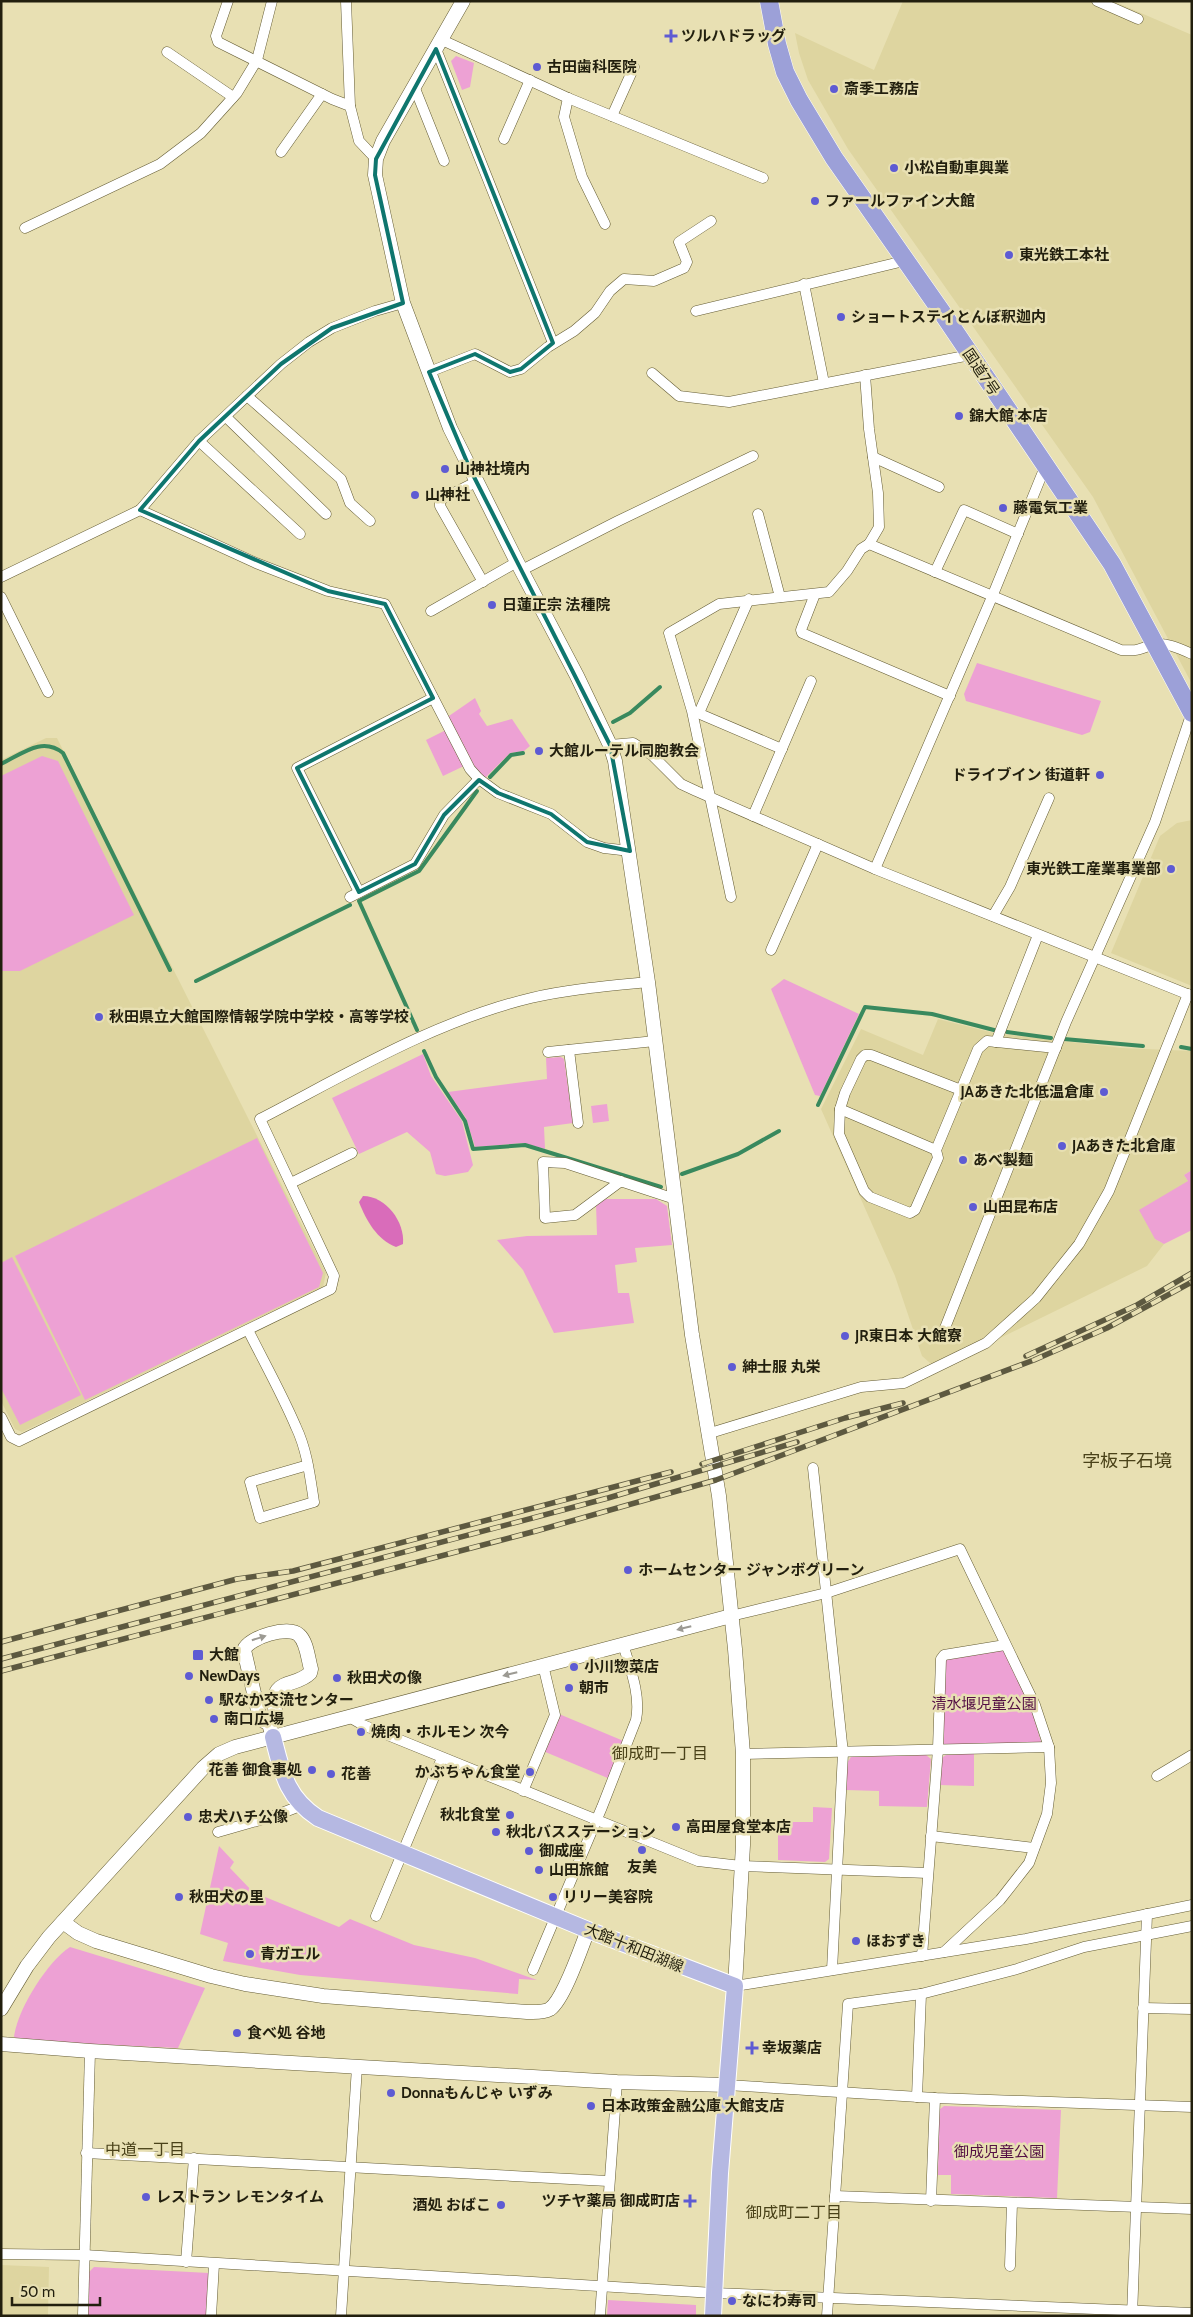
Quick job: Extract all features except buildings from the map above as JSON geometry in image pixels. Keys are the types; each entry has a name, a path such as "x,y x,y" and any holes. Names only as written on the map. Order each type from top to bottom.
{"highway":[{"name":"国道7号","path":"769,1 777,44 785,72 799,100 834,158 1112,564 1192,713"}],"main road":[{"name":"大館十和田湖線","path":"271,1730 286,1783 300,1806 328,1824 588,1930 734,1986"},
{"path":"713,2316 720,2173 734,1986"}],"street":[{"path":"228,1 216,36 218,42 350,106"},
{"path":"25,228 160,164 201,133 234,97 257,60 272,1"},
{"path":"346,1 350,106 359,141 376,159"},
{"path":"463,1 383,141 376,159 375,175 403,303 450,428 610,745 620,785 648,982 692,1335 707,1434 719,1496 731,1616 743,1754 741,1866 734,1986 1026,1939 1192,1905"},
{"path":"1097,1 1138,19"},
{"path":"439,45 530,80 568,98 763,178"},
{"path":"439,45 553,344"},
{"path":"167,52 234,97"},
{"path":"612,116 634,66"},
{"path":"504,139 530,80"},
{"path":"414,86 444,162"},
{"path":"281,152 322,94"},
{"path":"568,98 564,117 582,177 605,224"},
{"path":"429,372 475,354 510,372 520,369 574,331 595,313 610,291 624,279 654,281 684,268 687,262 680,242 710,221"},
{"path":"696,310 904,261"},
{"path":"804,284 824,383"},
{"path":"1,578 140,510 199,441 281,364 309,342 332,328 375,310 403,303"},
{"path":"652,373 679,396 729,402 970,355"},
{"path":"731,897 710,798 696,712 669,633 719,604 749,599 829,592 847,571 861,549 870,544 879,527 878,493 864,375"},
{"path":"247,396 341,479 350,503 370,521"},
{"path":"226,417 326,514"},
{"path":"199,441 300,534"},
{"path":"432,611 483,582 618,521 753,456"},
{"path":"873,457 939,488"},
{"path":"875,869 992,597 1045,467"},
{"path":"476,482 440,500 440,506 483,582"},
{"path":"140,510 256,563 319,588 385,604 470,769 479,779 498,793 551,814 587,842 604,848 630,851"},
{"path":"935,572 964,510 1018,534"},
{"path":"758,514 780,597"},
{"path":"870,544 1121,650 1139,651 1154,644 1180,648 1192,654"},
{"path":"815,594 801,630 802,633 950,696"},
{"path":"1,597 48,692"},
{"path":"696,712 749,599"},
{"path":"754,816 811,681"},
{"path":"433,698 297,768 355,895 415,864 444,815 479,779"},
{"path":"696,712 782,749"},
{"path":"941,1338 1056,1048 1156,822 1192,713"},
{"path":"610,745 633,742 652,755 681,784 710,798 875,869 1095,959 1190,995 1109,1192 1079,1244 1036,1298 986,1342 904,1383 861,1386 707,1434"},
{"path":"993,916 1010,887 1049,798"},
{"path":"770,950 818,844"},
{"path":"996,1042 1038,935"},
{"path":"1,1418 11,1437 19,1441 331,1289 334,1276 260,1119 415,1040 458,1021 532,998 648,982"},
{"path":"548,1052 655,1041"},
{"path":"961,1090 871,1054 865,1055 861,1059 849,1084 840,1110 838,1134 864,1191 870,1197 910,1213 915,1210 938,1158 936,1150 961,1090 978,1049 987,1041 1056,1048"},
{"path":"569,1050 578,1124"},
{"path":"840,1110 936,1150"},
{"path":"291,1182 352,1153"},
{"path":"621,1181 575,1215 545,1218 543,1162 565,1164 621,1181 675,1199"},
{"path":"248,1330 297,1428 308,1465 314,1502 260,1518 250,1482 308,1465"},
{"path":"813,1468 843,1753 832,1970"},
{"path":"1,2009 35,1955 63,1922 211,1760 226,1750 271,1730 349,1717 826,1592 960,1550 1035,1705 1049,1747 1051,1783 1047,1814 1029,1863 1000,1900 944,1952"},
{"path":"286,1631 294,1632 303,1641 311,1669 310,1673 289,1682 277,1691 274,1703 276,1714 271,1730 260,1719 244,1650 246,1644 252,1640 286,1631"},
{"path":"533,1970 630,1738 638,1710 623,1644"},
{"path":"922,1956 938,1749 941,1659 944,1655 1005,1645"},
{"path":"523,1791 555,1715 543,1665"},
{"path":"349,1717 363,1725 442,1758 698,1861 741,1866 928,1873"},
{"path":"743,1754 1049,1747"},
{"path":"1157,1776 1192,1756"},
{"path":"376,1916 442,1758"},
{"path":"218,1832 274,1816 300,1806"},
{"path":"931,1836 1034,1848"},
{"path":"1132,2313 1146,1914"},
{"path":"63,1922 78,1933 96,1941 211,1976 245,1984 323,1996 527,2012 544,2011 558,2000 588,1930"},
{"path":"827,2316 848,2004 921,1994 1017,1969 1084,1947 1192,1926"},
{"path":"917,2097 921,1994"},
{"path":"1143,2008 1192,2009"},
{"path":"1,2044 90,2051 617,2082 727,2085 935,2098 1192,2107"},
{"path":"83,2316 90,2051"},
{"path":"341,2316 357,2067"},
{"path":"600,2316 608,2181 617,2082"},
{"path":"931,2200 935,2098"},
{"path":"86,2153 608,2181"},
{"path":"186,2262 194,2158"},
{"path":"835,2196 1192,2209"},
{"path":"1010,2266 1012,2203"},
{"path":"1,2254 84,2256 714,2293 1132,2313 1192,2312"},
{"path":"211,2316 214,2264"}],"highlighted area":[{"path":"436,49 553,343 521,369 510,372 475,354 429,372 470,469 610,745 630,851 587,842 551,814 498,793 479,780 444,815 415,864 359,892 297,768 433,698 385,604 328,591 140,510 199,441 281,364 332,328 403,303 375,175 376,159"}],"shaded area":[{"path":"903,1 1113,1 1192,35 1192,684 1093,497 848,149 808,80 795,33 874,70"},
{"name":"秋田県立大館国際情報学院中学校・高等学校","path":"46,738 57,738 326,1273 323,1287 22,1432 15,1429 1,1401 1,760"},
{"path":"1192,820 1192,986 1111,953 1160,836 1177,823"},
{"path":"938,1019 994,1033 1122,1048 1192,1051 1192,1170 1184,1175 1188,1181 1155,1239 1164,1244 1147,1266 937,1369 922,1356 895,1276 821,1109 861,1029 923,1055"},
{"path":"363,1196 379,1200 392,1212 401,1227 403,1244 396,1247 389,1244 373,1229 359,1202"},
{"path":"1,2265 49,2267 48,2316 1,2316"}],"green space":[{"path":"456,56 474,63 470,87 462,90 451,61"},
{"path":"977,663 1101,701 1090,732 1082,735 966,701 964,694"},
{"path":"475,698 481,711 479,714 487,726 512,719 530,746 524,751 510,753 484,779 472,768 446,718"},
{"path":"446,730 464,766 443,776 426,740"},
{"path":"42,756 58,761 134,915 20,971 1,971 1,776"},
{"path":"784,979 859,1014 820,1096 815,1095 771,989"},
{"path":"423,1054 431,1076 462,1121 473,1165 468,1172 445,1176 436,1174 430,1152 407,1132 359,1154 332,1098"},
{"path":"561,1057 564,1059 573,1123 544,1127 545,1149 524,1143 475,1147 466,1118 448,1092 547,1079 546,1058"},
{"path":"607,1104 609,1121 593,1123 591,1106"},
{"path":"257,1138 323,1273 319,1287 85,1400 15,1256"},
{"path":"1192,1170 1192,1230 1164,1244 1155,1239 1139,1210 1188,1181 1184,1175"},
{"path":"606,1199 656,1199 667,1206 672,1245 635,1248 637,1262 615,1265 618,1293 629,1293 634,1323 554,1333 523,1270 497,1240 527,1236 597,1235 596,1204"},
{"path":"12,1257 81,1395 20,1425 1,1388 1,1263"},
{"name":"清水堰児童公園","path":"1005,1650 1029,1700 1042,1745 942,1747 944,1659"},
{"path":"559,1714 626,1742 610,1779 543,1751"},
{"path":"974,1753 974,1786 939,1785 940,1759 946,1755"},
{"path":"926,1755 931,1759 927,1807 879,1806 879,1791 846,1790 847,1763 851,1757"},
{"path":"813,1807 832,1808 829,1859 825,1862 778,1860 778,1834 789,1834 789,1822 813,1822"},
{"path":"219,1846 234,1862 230,1868 253,1892 339,1927 350,1919 414,1945 475,1958 537,1980 519,1979 518,1994 300,1975 223,1961 228,1943 200,1934"},
{"path":"70,1947 205,1988 178,2048 23,2041 14,2037 16,2026 34,1988 52,1964"},
{"name":"御成児童公園","path":"944,2106 1061,2110 1057,2198 951,2194 951,2175 938,2175 939,2110"},
{"path":"94,2267 209,2273 207,2316 88,2316 89,2272"},
{"path":"608,2300 696,2305 696,2316 607,2316"}],"waterway":[{"path":"613,722 630,713 660,687"},
{"path":"1,764 32,748 40,746 55,748 63,753 170,970"},
{"path":"490,777 511,755 523,753"},
{"path":"361,900 419,871 477,791"},
{"path":"359,901 417,1030"},
{"path":"196,981 350,905"},
{"path":"818,1105 865,1007 932,1014 994,1030"},
{"path":"1007,1032 1051,1038"},
{"path":"1064,1039 1143,1046"},
{"path":"1181,1047 1192,1049"},
{"path":"424,1051 436,1077 465,1121 473,1149 525,1145 661,1187"},
{"path":"682,1174 738,1154 779,1131"}],"railway":[{"path":"1026,1356 1137,1305 1192,1273"},
{"path":"1,1671 536,1531 716,1480 1034,1360 1107,1328 1192,1282"},
{"path":"702,1464 845,1418 903,1403"},
{"path":"1,1659 608,1498 797,1442"},
{"path":"1,1642 237,1579 293,1571 671,1472"}],"place":[{"name":"ツルハドラッグ","path":"671,36"},
{"name":"古田歯科医院","path":"537,67"},
{"name":"斎季工務店","path":"834,89"},
{"name":"小松自動車興業","path":"894,168"},
{"name":"ファールファイン大館","path":"815,201"},
{"name":"東光鉄工本社","path":"1009,255"},
{"name":"ショートステイとんぼ釈迦内","path":"841,317"},
{"name":"錦大館 本店","path":"959,416"},
{"name":"山神社境内","path":"445,469"},
{"name":"山神社","path":"415,495"},
{"name":"藤電気工業","path":"1003,508"},
{"name":"日蓮正宗 法種院","path":"492,605"},
{"name":"大館ルーテル同胞教会","path":"539,751"},
{"name":"ドライブイン 街道軒","path":"1100,775"},
{"name":"東光鉄工産業事業部","path":"1171,869"},
{"name":"秋田県立大館国際情報学院中学校・高等学校","path":"99,1017"},
{"name":"JAあきた北低温倉庫","path":"1104,1092"},
{"name":"JAあきた北倉庫","path":"1062,1146"},
{"name":"あべ製麺","path":"963,1160"},
{"name":"山田昆布店","path":"973,1207"},
{"name":"JR東日本 大館寮","path":"845,1336"},
{"name":"紳士服 丸栄","path":"732,1367"},
{"name":"ホームセンター ジャンボグリーン","path":"628,1570"},
{"name":"大館","path":"198,1655"},
{"name":"小川惣菜店","path":"574,1667"},
{"name":"NewDays","path":"189,1676"},
{"name":"秋田犬の像","path":"337,1678"},
{"name":"朝市","path":"569,1688"},
{"name":"駅なか交流センター","path":"209,1700"},
{"name":"南口広場","path":"214,1719"},
{"name":"焼肉・ホルモン 次今","path":"361,1732"},
{"name":"花善 御食事処","path":"312,1770"},
{"name":"かぶちゃん食堂","path":"530,1772"},
{"name":"花善","path":"331,1774"},
{"name":"秋北食堂","path":"510,1815"},
{"name":"忠犬ハチ公像","path":"188,1817"},
{"name":"高田屋食堂本店","path":"676,1827"},
{"name":"秋北バスステーション","path":"496,1832"},
{"name":"友美","path":"642,1850"},
{"name":"御成座","path":"529,1851"},
{"name":"山田旅館","path":"539,1870"},
{"name":"秋田犬の里","path":"179,1897"},
{"name":"リリー美容院","path":"553,1897"},
{"name":"ほおずき","path":"856,1941"},
{"name":"青ガエル","path":"250,1954"},
{"name":"食べ処 谷地","path":"237,2033"},
{"name":"幸坂薬店","path":"752,2048"},
{"name":"Donnaもんじゃ いずみ","path":"391,2093"},
{"name":"日本政策金融公庫 大館支店","path":"591,2106"},
{"name":"レストラン レモンタイム","path":"146,2197"},
{"name":"ツチヤ薬局 御成町店","path":"690,2201"},
{"name":"酒処 おばこ","path":"501,2205"},
{"name":"なにわ寿司","path":"732,2301"}],"district":[{"name":"字板子石境","path":"1127,1461"},
{"name":"御成町一丁目","path":"660,1753"},
{"name":"中道一丁目","path":"145,2149"},
{"name":"御成町二丁目","path":"794,2212"}]}
